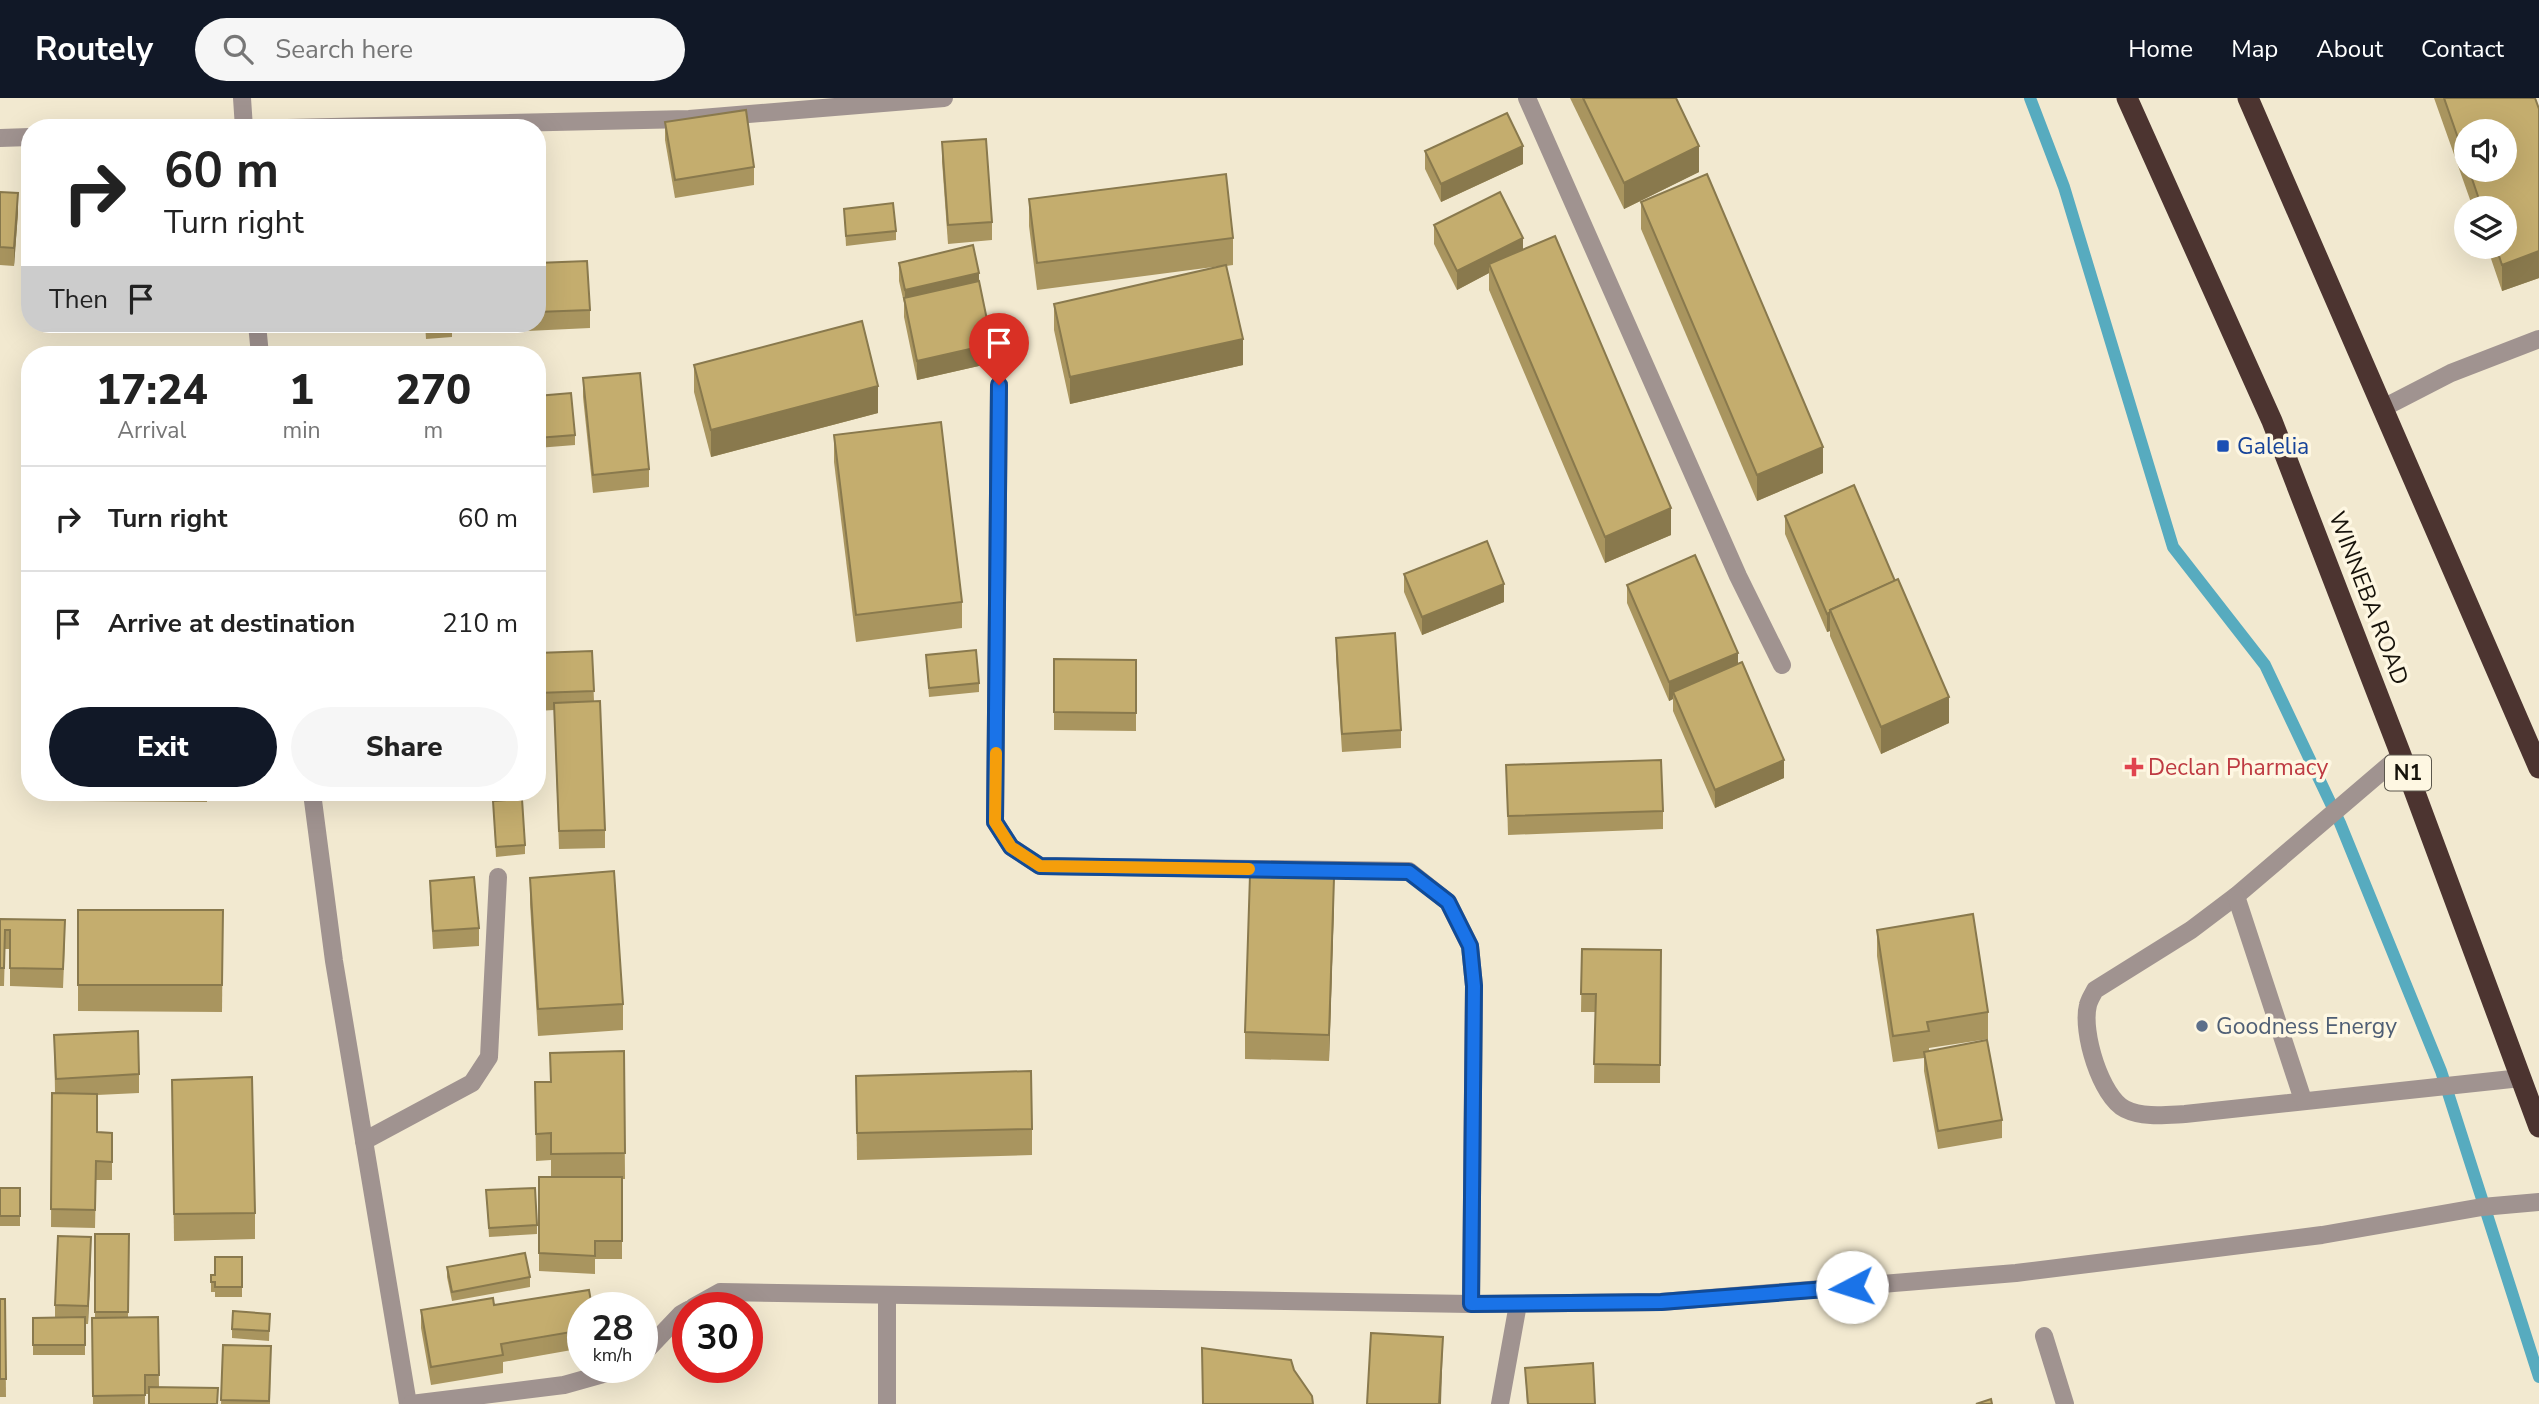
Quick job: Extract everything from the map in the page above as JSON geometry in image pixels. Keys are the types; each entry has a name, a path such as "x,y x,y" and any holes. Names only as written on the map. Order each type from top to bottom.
{"highway":[{"name":"WINNEBA ROAD","path":"2127,98 2272,421 2401,754 2539,1127"},
{"path":"2248,98 2537,759"}],"street":[{"path":"242,98 243,119"},
{"path":"546,122 689,119 944,98"},
{"path":"1527,98 1738,576 1782,665"},
{"path":"0,138 21,137"},
{"path":"2384,408 2451,373 2539,339"},
{"path":"999,385 995,822 1011,847 1040,866 1409,872 1448,902 1470,946 1474,986 1471,1304"},
{"path":"2401,754 2191,930 2095,990 2088,1005 2086,1020 2093,1059 2113,1102 2128,1111 2151,1115 2185,1114 2521,1078"},
{"path":"313,801 334,961 409,1404 571,1383"},
{"path":"364,1142 472,1083 489,1057 498,877"},
{"path":"2236,895 2303,1100"},
{"path":"763,1293 1471,1304 1661,1302 2016,1273 2322,1235 2482,1207 2539,1202"},
{"path":"887,1296 887,1404"},
{"path":"1500,1404 1518,1304"},
{"path":"658,1338 672,1323"},
{"path":"2044,1336 2065,1404"}],"building":[{"path":"1583,98 1676,98 1699,146 1624,183"},
{"path":"2444,98 2535,98 2539,109 2539,251 2502,265 2500,259 2517,259 2517,196 2478,196 2473,182 2517,182 2517,119 2454,119 2454,127"},
{"path":"746,110 754,167 675,180 665,122"},
{"path":"1507,113 1523,146 1441,184 1425,151"},
{"path":"986,139 992,222 948,225 942,142"},
{"path":"1226,174 1233,238 1037,263 1029,199"},
{"path":"1707,174 1823,447 1757,475 1641,202"},
{"path":"0,192 18,193 14,248 0,247"},
{"path":"1500,192 1523,238 1457,271 1434,225"},
{"path":"893,203 896,231 846,236 844,209"},
{"path":"1555,236 1671,508 1605,537 1489,264"},
{"path":"973,245 979,273 905,290 899,263"},
{"path":"587,261 590,310 546,312 546,263"},
{"path":"1226,265 1243,339 1070,377 1054,304"},
{"path":"979,281 992,344 917,361 904,298"},
{"path":"862,321 878,386 711,430 694,365"},
{"path":"640,373 649,469 593,475 583,378"},
{"path":"571,393 575,435 546,437 546,395"},
{"path":"941,422 962,602 856,615 834,435"},
{"path":"1854,485 1895,581 1830,610 1827,614 1785,516"},
{"path":"1487,541 1504,584 1422,617 1404,574"},
{"path":"1695,555 1738,653 1669,682 1627,585"},
{"path":"1898,579 1949,697 1881,727 1830,610"},
{"path":"1395,633 1401,730 1342,734 1336,638"},
{"path":"976,650 979,683 929,688 926,655"},
{"path":"592,651 594,691 546,693 546,653"},
{"path":"1054,659 1136,660 1136,713 1054,712"},
{"path":"1742,662 1784,760 1715,790 1673,692"},
{"path":"600,701 605,830 559,831 554,703"},
{"path":"1661,760 1663,811 1508,816 1506,765"},
{"path":"493,801 522,801 525,845 496,847"},
{"path":"614,871 623,1004 538,1009 530,878"},
{"path":"1250,875 1334,878 1329,1035 1245,1032"},
{"path":"474,877 479,928 433,931 430,881"},
{"path":"78,910 223,910 222,985 78,985"},
{"path":"1973,914 1988,1012 1927,1022 1929,1031 1893,1036 1877,930"},
{"path":"0,919 65,920 63,969 10,968 10,930 5,930 4,968 0,968"},
{"path":"1582,949 1661,950 1660,1065 1594,1064 1596,994 1581,994"},
{"path":"138,1031 139,1074 56,1079 54,1035"},
{"path":"1987,1040 2002,1120 1938,1131 1924,1052"},
{"path":"624,1051 625,1153 551,1154 551,1133 536,1134 535,1082 551,1082 550,1053"},
{"path":"1031,1071 1032,1129 857,1133 856,1076"},
{"path":"252,1077 255,1213 174,1214 172,1080"},
{"path":"52,1093 97,1094 97,1132 112,1133 112,1162 96,1161 95,1210 51,1209"},
{"path":"539,1177 622,1177 622,1241 595,1241 595,1256 539,1253"},
{"path":"0,1188 20,1188 20,1216 0,1216"},
{"path":"535,1188 537,1225 489,1228 486,1190"},
{"path":"95,1234 129,1234 128,1312 95,1312"},
{"path":"58,1236 91,1237 88,1306 55,1305"},
{"path":"525,1253 530,1277 452,1292 447,1267"},
{"path":"215,1257 242,1257 242,1287 215,1287 215,1282 211,1282 211,1275 215,1275"},
{"path":"567,1293 567,1333 501,1344 503,1355 431,1367 421,1310 493,1298 494,1305"},
{"path":"0,1299 5,1299 6,1379 0,1379"},
{"path":"233,1311 270,1314 269,1331 232,1329"},
{"path":"85,1317 85,1345 33,1345 33,1318"},
{"path":"158,1317 159,1375 145,1375 145,1395 93,1396 92,1318"},
{"path":"1371,1333 1443,1337 1439,1404 1367,1404"},
{"path":"223,1345 271,1346 269,1401 221,1400"},
{"path":"1202,1348 1291,1360 1294,1370 1312,1396 1313,1404 1203,1404"},
{"path":"1593,1363 1595,1404 1528,1404 1525,1368"},
{"path":"149,1387 218,1388 217,1404 149,1404"},
{"path":"1991,1399 1992,1404 1976,1404"}],"waterway":[{"path":"2030,98 2064,187 2173,547 2265,665 2340,823 2441,1071 2539,1377"}],"slow traffic":[{"path":"996,753 995,822 1011,847 1040,866 1249,869"}],"place":[{"name":"Galelia","path":"2223,446"},
{"name":"Declan Pharmacy","path":"2134,767"},
{"name":"Goodness Energy","path":"2202,1026"}],"route":[{"path":"999,385 995,822 1011,847 1040,866 1409,872 1448,902 1470,946 1474,986 1471,1304 1661,1302 1852,1287"}]}
